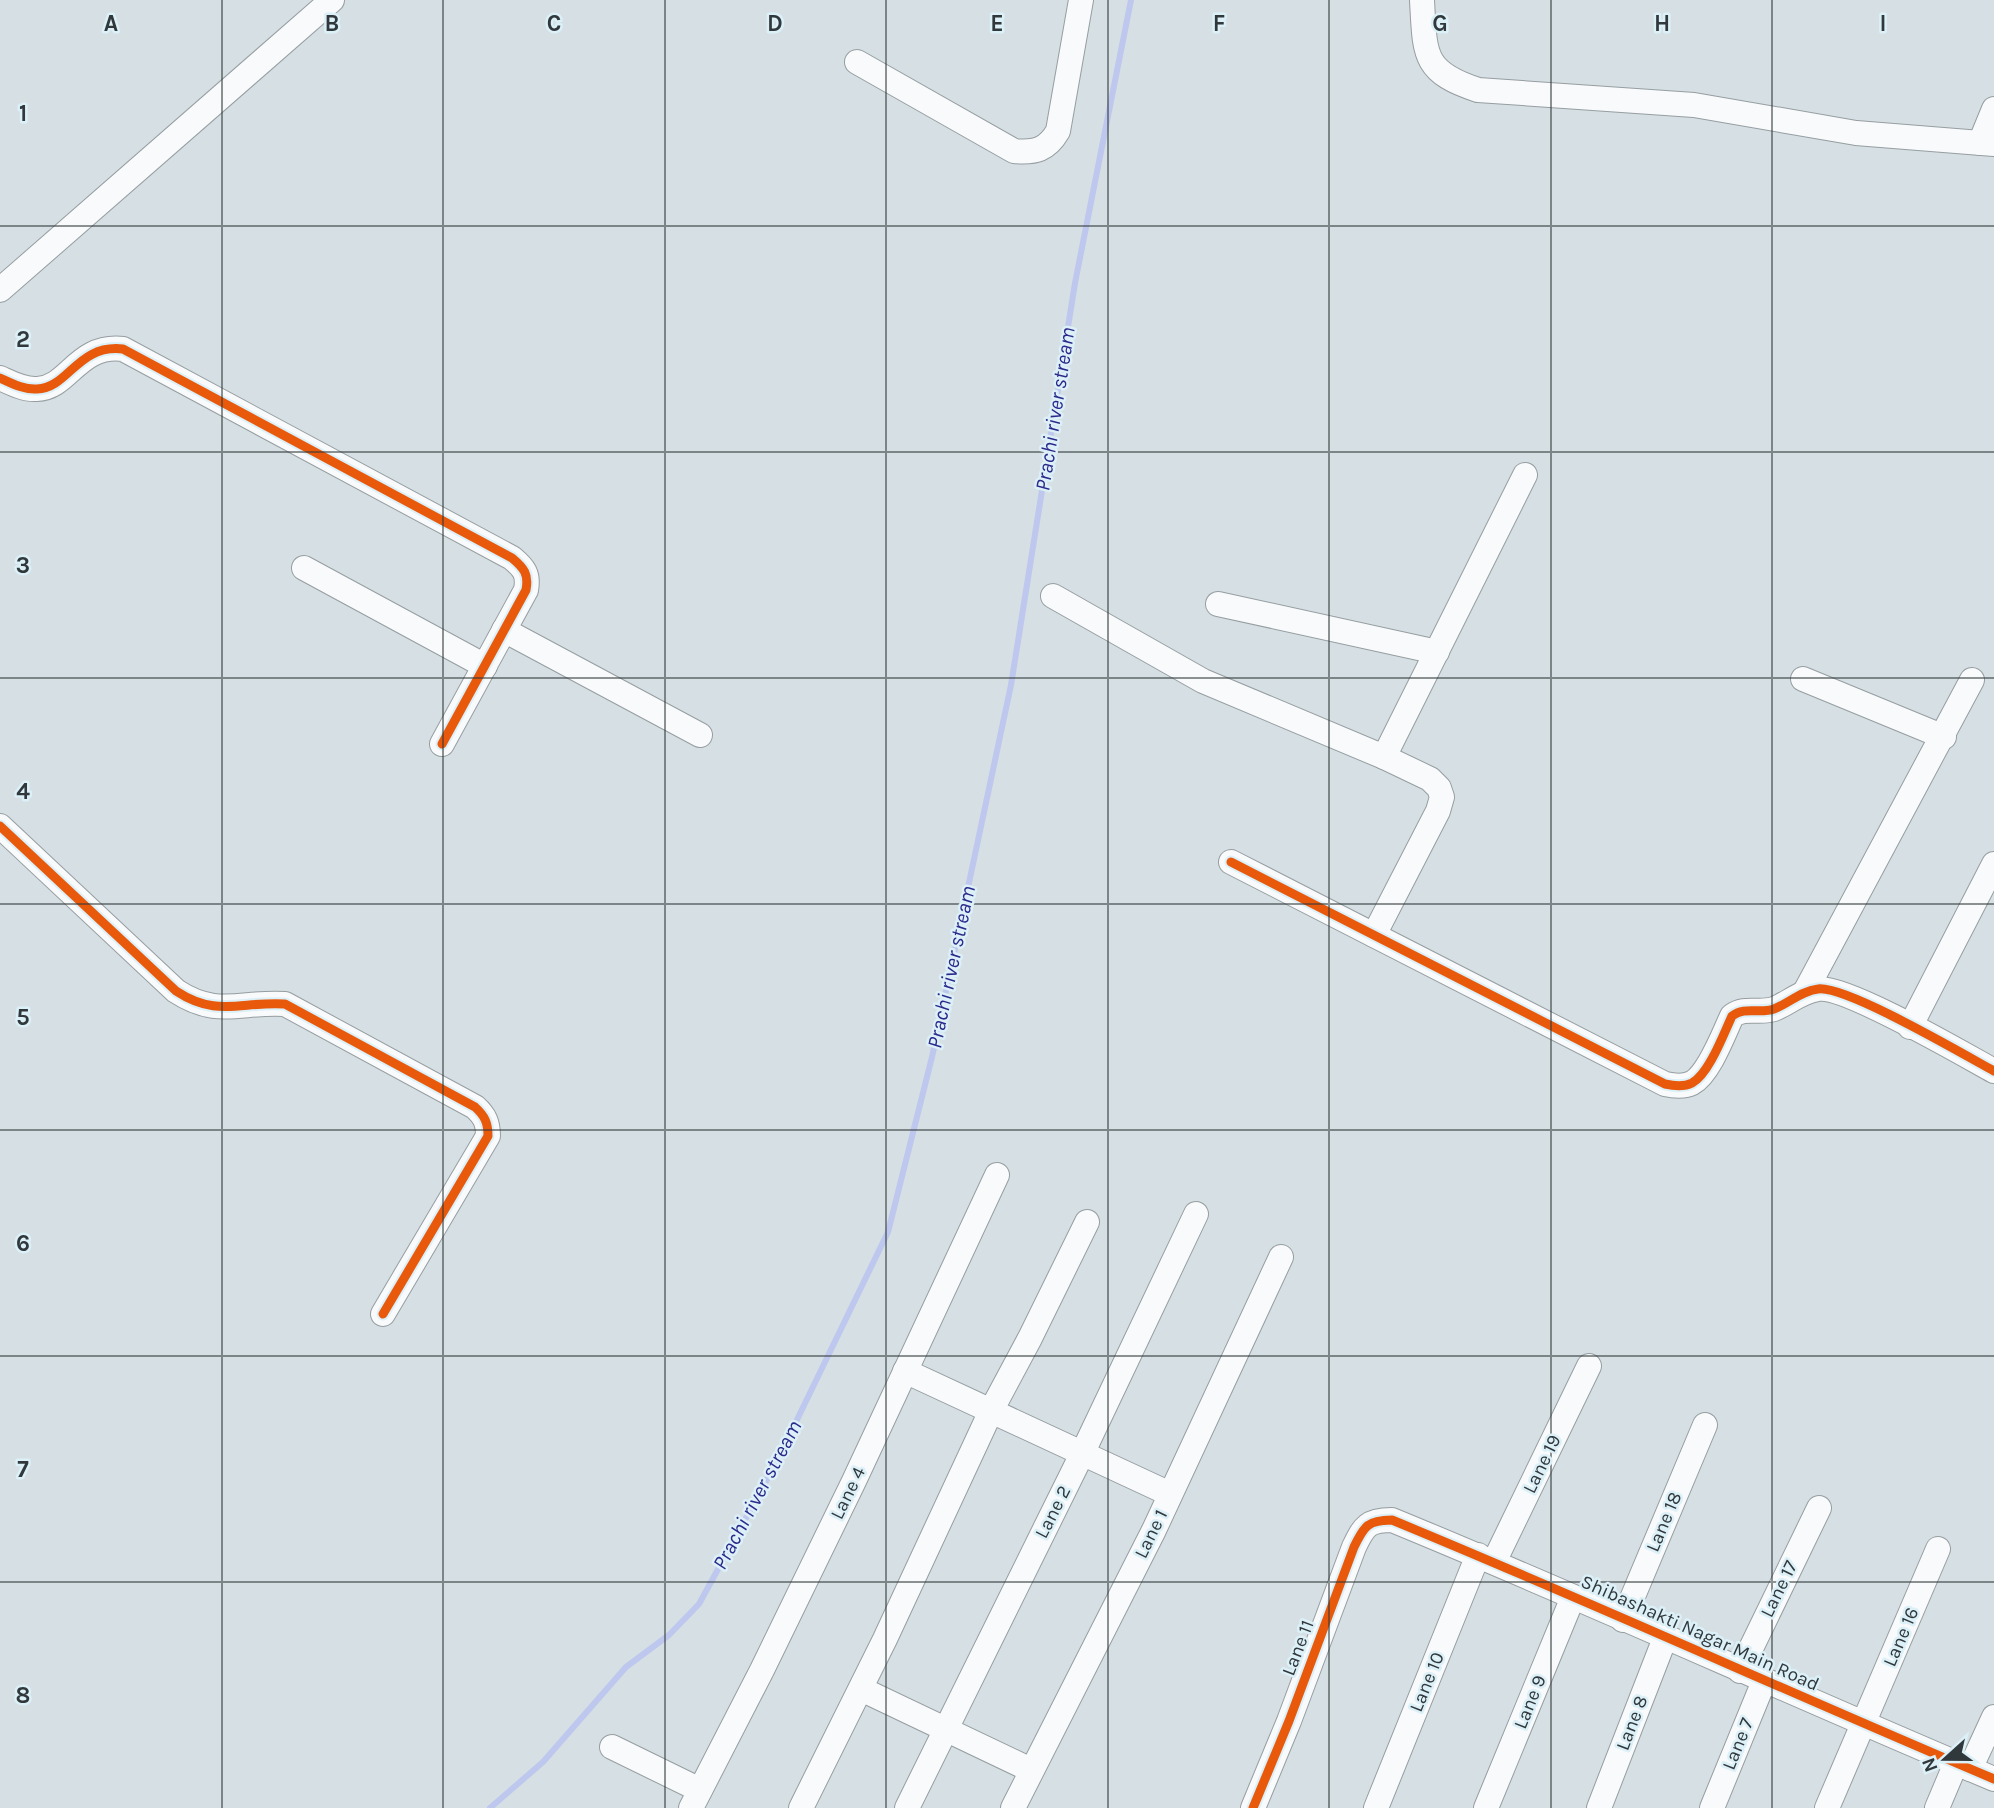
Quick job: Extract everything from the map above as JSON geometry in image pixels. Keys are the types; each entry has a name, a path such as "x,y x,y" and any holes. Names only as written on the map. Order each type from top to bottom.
{"street":[{"path":"0,289 332,0"},
{"path":"857,62 1014,151 1040,151 1051,144 1058,131 1081,0"},
{"path":"1422,0 1425,47 1436,70 1454,82 1478,90 1694,105 1856,133 1987,144 1994,109"},
{"path":"0,378 19,386 37,389 50,386 89,355 109,348 123,349 512,558 523,567 528,578 526,590 442,744"},
{"path":"1384,757 1525,475"},
{"path":"304,568 485,666"},
{"path":"1053,596 1203,681 1384,757 1430,779 1439,788 1442,797 1438,811 1374,935"},
{"path":"1218,604 1437,652"},
{"path":"504,630 700,734"},
{"path":"1803,679 1944,737"},
{"path":"1805,992 1944,737 1972,680"},
{"path":"0,826 176,991 190,1000 203,1006 230,1008 265,1003 285,1004 475,1107 484,1115 488,1136 383,1314"},
{"path":"1231,862 1665,1084 1679,1086 1694,1082 1706,1067 1732,1016 1739,1011 1770,1010 1805,992 1821,988 1850,996 1994,1071"},
{"path":"1910,1027 1994,864"},
{"name":"Lane 4","path":"695,1799 762,1670 996,1175"},
{"name":"Lane 2","path":"907,1808 1082,1454 1196,1214"},
{"path":"801,1808 860,1689 990,1411 1030,1338 1087,1222"},
{"name":"Lane 1","path":"1013,1808 1170,1494 1282,1257"},
{"name":"Lane 19","path":"1487,1559 1589,1366"},
{"path":"905,1371 1170,1494"},
{"name":"Lane 18","path":"1623,1619 1705,1425"},
{"name":"Lane 17","path":"1740,1671 1819,1508"},
{"name":"Lane 11","path":"1253,1808 1362,1530 1376,1520 1392,1520"},
{"name":"Shibashakti Nagar Main Road","path":"1392,1520 1994,1779"},
{"name":"Lane 16","path":"1827,1808 1938,1549"},
{"name":"Lane 10","path":"1376,1808 1487,1559"},
{"name":"Lane 9","path":"1486,1808 1573,1597"},
{"name":"Lane 8","path":"1599,1808 1665,1638"},
{"name":"Lane 7","path":"1712,1808 1764,1681"},
{"path":"860,1689 1031,1770"},
{"path":"1937,1808 1994,1717"},
{"path":"612,1747 695,1799"}],"waterway":[{"name":"Prachi river stream","path":"490,1808 543,1762 626,1667 669,1635 699,1604 777,1461 888,1232 932,1057 1011,685 1075,283 1131,0"}],"cycle path":[{"path":"0,378 27,388 48,387 95,353 107,349 123,349 512,558 525,572 526,590 442,744"},
{"path":"0,826 176,991 204,1004 217,1006 285,1004 475,1107 481,1114 487,1123 488,1136 383,1314"},
{"path":"1231,862 1665,1084 1686,1085 1698,1078 1715,1052 1732,1016 1742,1011 1774,1009 1806,992 1818,989 1853,998 1877,1009 1994,1071"},
{"path":"1253,1808 1289,1721 1354,1547 1368,1526 1384,1520 1392,1520 1468,1551 1994,1779"}]}
